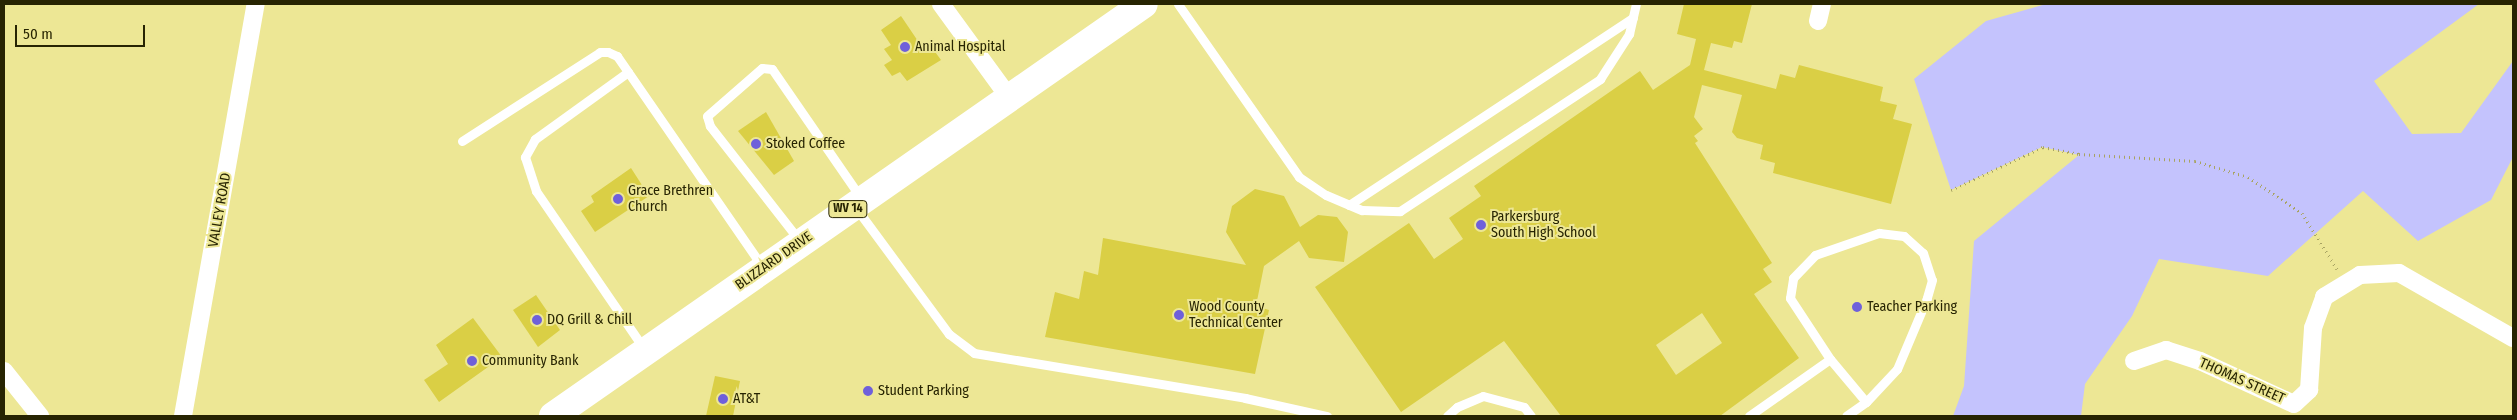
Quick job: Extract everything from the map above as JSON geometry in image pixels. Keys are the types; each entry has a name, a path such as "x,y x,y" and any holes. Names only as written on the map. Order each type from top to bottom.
{"main road":[{"name":"BLIZZARD DRIVE","path":"553,416 1008,96 1144,4"}],"street":[{"name":"VALLEY ROAD","path":"183,416 256,4"},
{"path":"941,4 1008,96"},
{"path":"1818,21 1822,4"},
{"name":"THOMAS STREET","path":"2134,361 2166,350 2200,361 2294,404 2309,390 2313,328 2324,297 2345,282 2360,275 2400,272 2513,338"},
{"path":"4,370 40,416"}],"lane":[{"path":"1178,4 1299,178 1362,210 1400,211 1600,80 1629,34 1636,4"},
{"path":"1349,205 1633,18"},
{"path":"462,141 600,52 617,56 764,268"},
{"path":"801,242 710,126 707,116 762,68 772,69 858,202 949,334 974,353 1245,398 1327,416"},
{"path":"628,72 535,139 525,157 536,191 646,351"},
{"path":"1846,416 1866,402 1897,369 1932,280 1923,253 1904,236 1878,233 1815,255 1793,278 1790,298 1830,359 1866,402"},
{"path":"1749,416 1830,359"},
{"path":"1446,416 1457,407 1483,396 1524,407 1531,416"}],"path":[{"path":"1951,190 2042,147 2079,154 2195,161 2248,177 2302,213 2345,282"}],"shaded area":[{"path":"2046,4 2479,4 2374,81 2412,134 2461,133 2513,61 2513,157 2491,200 2418,241 2363,191 2268,276 2159,259 2132,316 2085,384 2081,416 1953,416 1964,386 1974,241 2079,155 2042,147 1951,190 1914,79 1986,21"}],"building":[{"name":"Parkersburg South High School","path":"1684,4 1752,4 1742,43 1734,41 1732,48 1711,43 1704,70 1776,89 1780,74 1795,78 1799,65 1883,87 1880,101 1897,105 1893,119 1912,124 1891,204 1773,173 1775,163 1760,159 1763,145 1737,138 1732,132 1742,95 1702,85 1694,117 1703,129 1694,136 1698,141 1695,143 1772,263 1763,269 1772,282 1754,294 1799,358 1720,416 1561,416 1504,341 1401,412 1315,287 1409,223 1434,259 1463,239 1449,218 1481,196 1474,186 1640,71 1653,90 1690,65 1696,39 1677,34","holes":["1702,313 1722,343 1676,375 1656,345"]},
{"name":"Animal Hospital","path":"901,16 924,50 930,45 941,60 907,81 900,72 892,76 884,65 892,60 884,49 891,45 881,30"},
{"path":"766,112 794,161 774,175 738,131"},
{"name":"Grace Brethren Church","path":"631,168 649,196 595,232 581,211 594,202 591,196"},
{"path":"1255,189 1284,196 1300,227 1318,215 1337,217 1348,232 1344,262 1309,258 1299,241 1264,266 1256,306 1269,310 1255,374 1045,337 1055,292 1079,299 1084,271 1098,275 1103,238 1246,265 1226,232 1232,206"},
{"name":"DQ Grill & Chill","path":"536,295 560,330 538,347 513,310"},
{"name":"Community Bank","path":"473,318 502,357 439,402 424,380 448,364 436,345"},
{"name":"AT&T","path":"715,376 740,381 733,416 706,416"}],"place":[{"name":"Animal Hospital","path":"905,47"},
{"name":"Stoked Coffee","path":"756,144"},
{"name":"Grace Brethren Church","path":"618,199"},
{"name":"Parkersburg South High School","path":"1481,225"},
{"name":"Teacher Parking","path":"1857,307"},
{"name":"Wood County Technical Center","path":"1179,315"},
{"name":"DQ Grill & Chill","path":"537,320"},
{"name":"Community Bank","path":"472,361"},
{"name":"Student Parking","path":"868,391"},
{"name":"AT&T","path":"723,399"}]}
